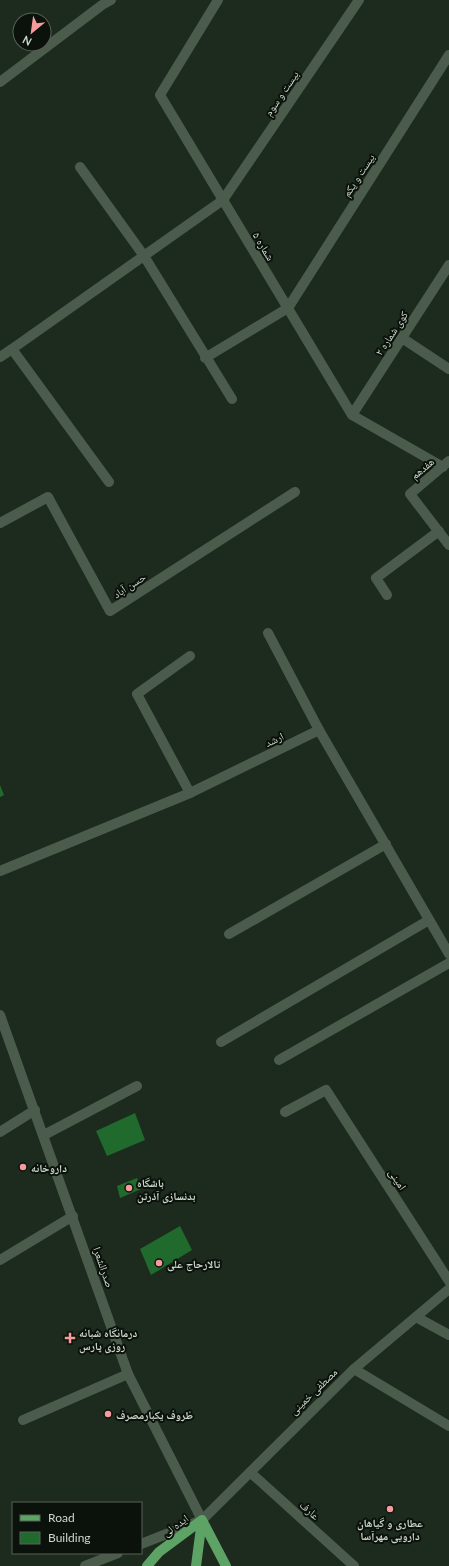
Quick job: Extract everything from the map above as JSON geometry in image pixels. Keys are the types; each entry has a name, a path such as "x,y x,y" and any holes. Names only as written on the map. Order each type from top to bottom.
{"main road":[{"name":"ایده لى","path":"147,1566 159,1552 202,1520"},
{"name":"ایده لى","path":"196,1566 202,1520"},
{"path":"202,1520 226,1566"}],"street":[{"path":"0,82 102,4 111,0"},
{"name":"شماره ۵","path":"218,0 160,95 352,415 446,464"},
{"name":"بیست و سوم","path":"223,200 359,0"},
{"name":"بیست و یکم","path":"288,308 449,55"},
{"path":"80,167 144,256 205,358 232,399"},
{"path":"0,357 223,200"},
{"name":"کوی شماره ۲","path":"352,415 449,265"},
{"path":"205,358 288,308"},
{"path":"402,338 449,368"},
{"path":"12,349 108,482"},
{"name":"هفدهم","path":"439,531 410,494 446,464"},
{"name":"حسن آباد","path":"0,523 48,497 110,611 295,492"},
{"path":"387,595 376,578 439,531 449,545"},
{"path":"268,633 320,730 449,954"},
{"path":"190,656 137,694 190,794"},
{"name":"ارشد","path":"0,871 190,794 320,730"},
{"path":"229,934 386,844"},
{"path":"221,1042 430,920"},
{"path":"279,1060 449,963"},
{"name":"صدرالشعرا","path":"0,1015 3,1038 35,1110 128,1374 202,1520"},
{"path":"44,1135 137,1086"},
{"name":"امینی","path":"285,1112 326,1090 449,1281"},
{"path":"0,1132 35,1110"},
{"path":"0,1260 73,1216"},
{"name":"مصطفی خمینی","path":"202,1520 354,1369 449,1289"},
{"path":"416,1317 449,1335"},
{"path":"354,1369 449,1426"},
{"path":"23,1420 128,1374"},
{"name":"عارف","path":"250,1472 354,1566"},
{"path":"142,1544 202,1520"},
{"path":"85,1566 115,1554"}],"building":[{"path":"0,785 4,795 0,797"},
{"path":"135,1113 145,1140 107,1156 96,1131"},
{"name":"باشگاه بدنسازی آذرتن","path":"137,1178 141,1189 120,1198 117,1186"},
{"name":"تالارحاج علی","path":"180,1226 192,1250 151,1275 140,1249"}],"place":[{"name":"داروخانه","path":"23,1167"},
{"name":"باشگاه بدنسازی آذرتن","path":"129,1188"},
{"name":"تالارحاج علی","path":"159,1263"},
{"name":"درمانگاه شبانه روزی پارس","path":"70,1338"},
{"name":"ظروف یکبارمصرف","path":"108,1414"},
{"name":"عطاری و گیاهان دارویی مهرآسا","path":"390,1509"}]}
